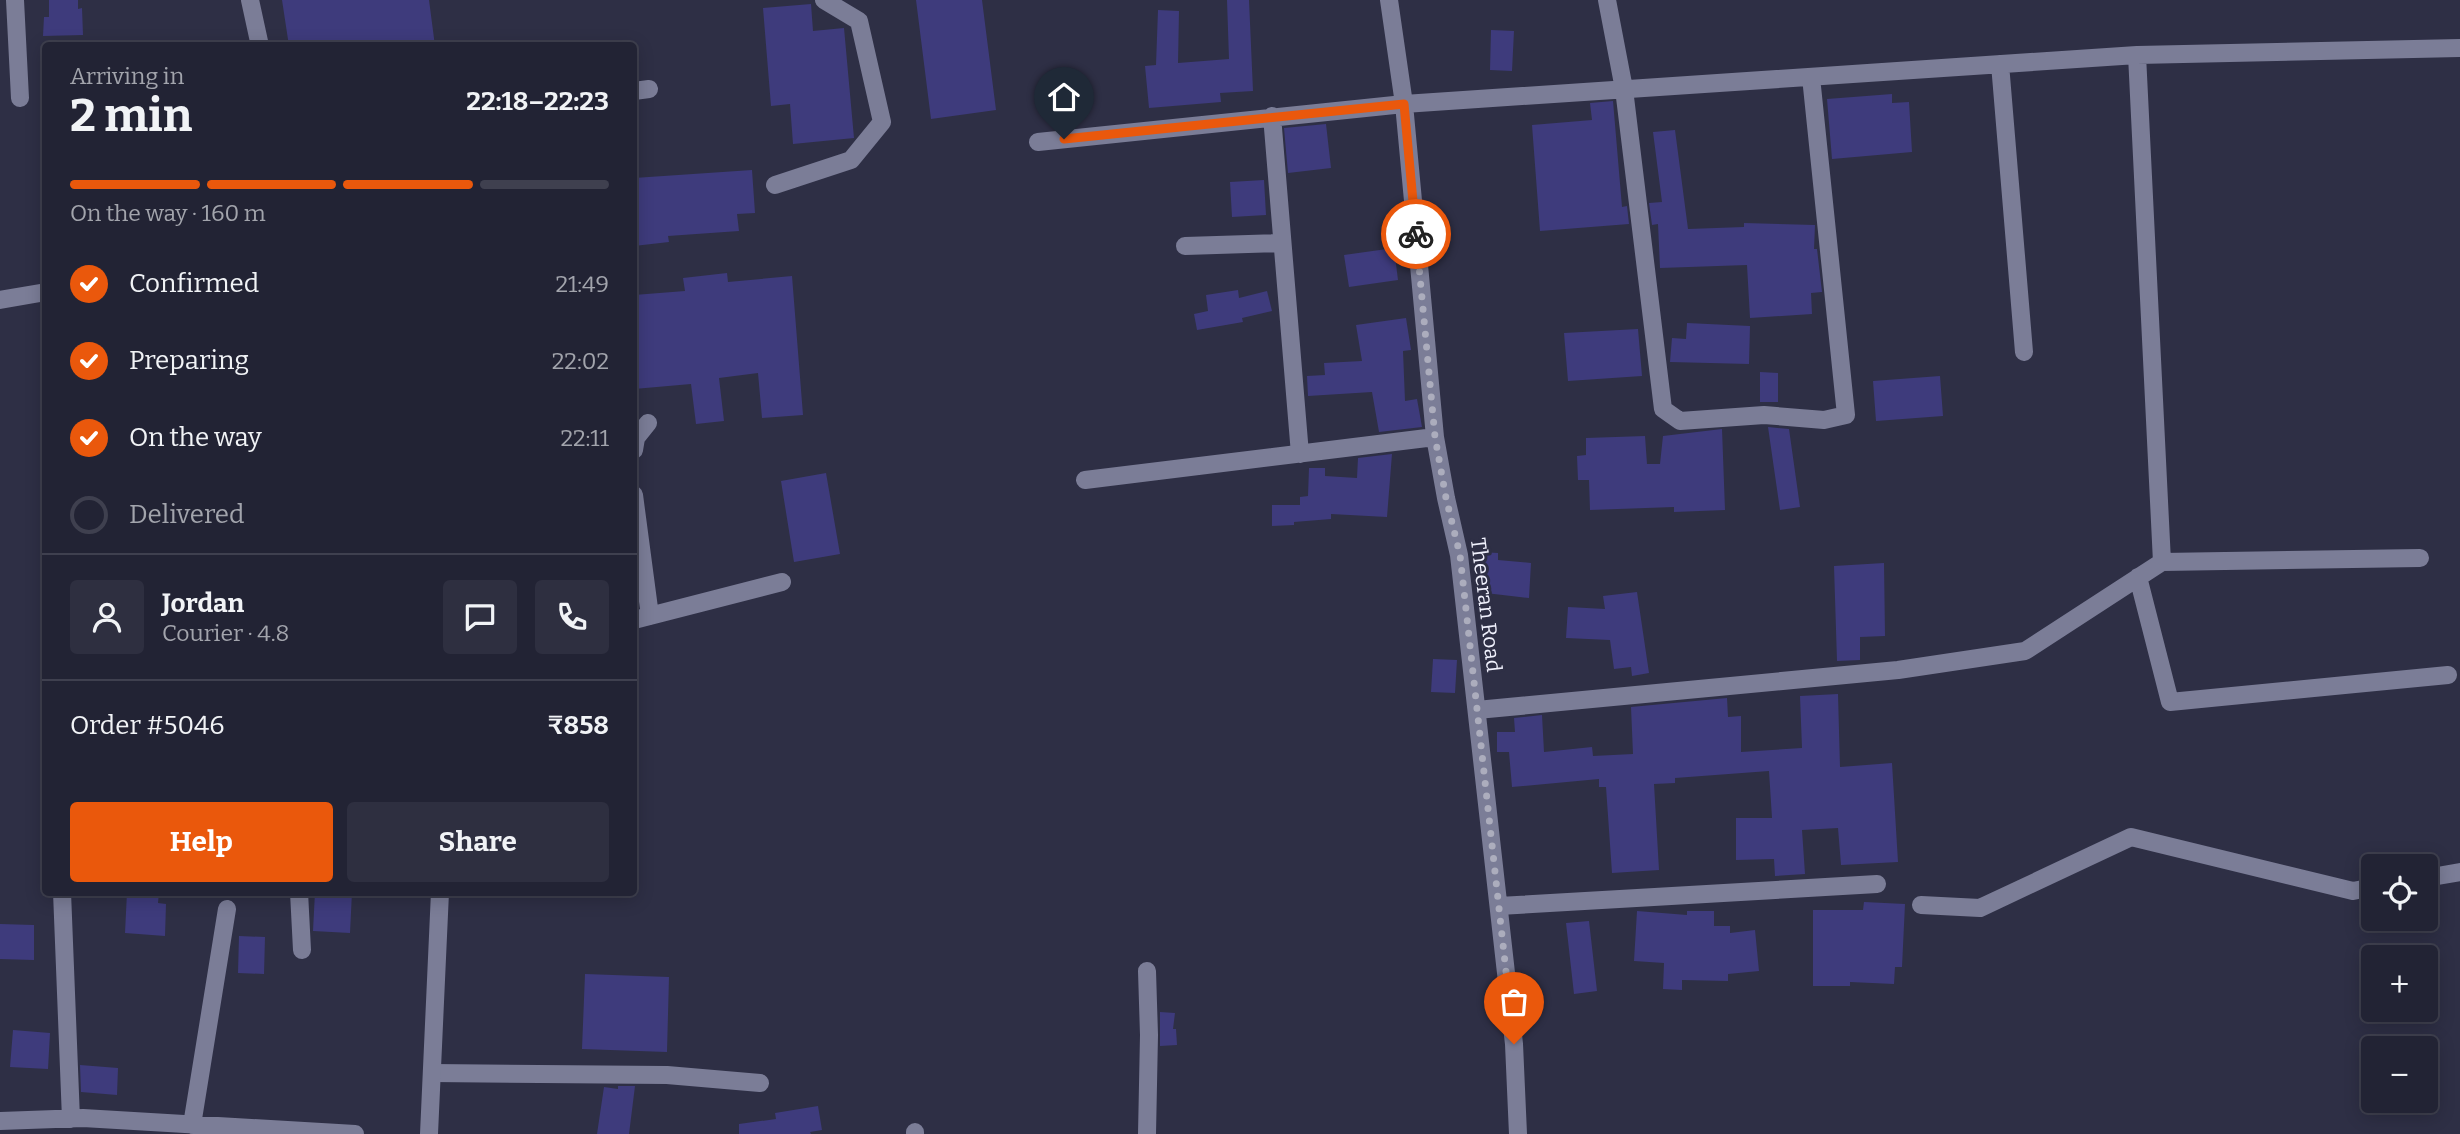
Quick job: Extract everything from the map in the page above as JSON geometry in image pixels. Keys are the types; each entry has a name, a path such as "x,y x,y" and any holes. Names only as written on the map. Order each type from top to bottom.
{"street":[{"path":"15,0 20,98"},
{"path":"250,0 259,42"},
{"path":"775,186 850,160 882,122 859,21 824,0"},
{"name":"Theeran Road","path":"1389,0 1404,104 1435,437 1460,555 1514,1044 1518,1134"},
{"path":"1607,0 1624,89 1663,409 1680,421 1764,415 1824,420 1846,415 1811,77"},
{"path":"1038,142 1404,104 2000,64 2137,55 2460,48"},
{"path":"2137,55 2162,562"},
{"path":"2000,64 2024,352"},
{"path":"1272,116 1300,454"},
{"path":"1185,246 1282,243"},
{"path":"0,300 42,293"},
{"path":"637,437 648,422"},
{"path":"1085,480 1435,437"},
{"path":"637,541 642,618 782,582"},
{"path":"1477,710 1898,670 2025,651 2162,562 2420,558"},
{"path":"2138,577 2170,702 2448,676"},
{"path":"1921,905 1980,908 2131,836 2353,891 2361,889"},
{"path":"2438,876 2460,872"},
{"path":"1499,906 1877,884"},
{"path":"62,896 71,1119"},
{"path":"299,896 302,950"},
{"path":"429,1134 440,896"},
{"path":"192,1125 227,909"},
{"path":"1147,971 1147,1134"},
{"path":"432,1073 667,1075 760,1083"},
{"path":"0,1121 71,1119 355,1134"}],"building":[{"path":"49,0 78,0 78,9 82,8 83,35 43,36 44,17 49,17"},
{"path":"282,0 429,0 434,42 288,42"},
{"path":"916,0 982,0 996,110 931,119"},
{"path":"1227,0 1249,0 1253,91 1220,93 1221,102 1149,108 1145,66 1156,65 1158,10 1179,11 1178,63 1229,59"},
{"path":"811,4 813,31 844,28 854,138 793,144 790,104 771,106 763,8"},
{"path":"1491,30 1514,31 1512,71 1490,70"},
{"path":"1892,94 1892,103 1909,102 1912,152 1832,159 1827,99"},
{"path":"1613,101 1622,207 1627,206 1629,224 1540,231 1532,125 1592,120 1590,103"},
{"path":"1326,124 1331,168 1288,173 1284,128"},
{"path":"1675,130 1688,229 1744,227 1744,223 1815,225 1814,249 1817,249 1822,292 1811,293 1812,314 1750,318 1747,265 1660,268 1658,224 1652,225 1649,203 1662,202 1653,132"},
{"path":"752,170 755,213 737,214 739,231 668,236 669,242 637,246 637,178"},
{"path":"1264,180 1266,215 1232,217 1230,182"},
{"path":"1394,248 1398,280 1349,287 1344,255"},
{"path":"727,273 728,282 792,276 803,415 762,418 758,373 719,378 724,421 696,424 691,384 637,389 637,295 685,291 683,278"},
{"path":"1238,290 1239,298 1267,291 1272,311 1242,318 1243,322 1197,330 1194,314 1208,311 1206,295"},
{"path":"1406,318 1411,350 1403,351 1405,401 1417,399 1422,427 1379,432 1372,392 1308,396 1307,376 1325,375 1324,363 1362,361 1356,325"},
{"path":"1687,323 1750,326 1749,364 1670,362 1672,338 1686,339"},
{"path":"1638,329 1642,376 1568,381 1564,333"},
{"path":"1760,372 1778,373 1778,402 1760,402"},
{"path":"1940,376 1943,416 1876,421 1873,381"},
{"path":"1768,427 1789,429 1800,507 1780,510"},
{"path":"1722,429 1725,510 1674,512 1674,507 1590,510 1589,480 1578,480 1577,456 1586,455 1586,438 1645,436 1647,464 1660,464 1663,436"},
{"path":"1392,454 1387,517 1331,514 1331,519 1272,526 1272,505 1300,505 1300,497 1308,496 1309,468 1325,468 1325,476 1357,478 1358,458"},
{"path":"826,473 840,554 794,562 781,481"},
{"path":"1480,552 1498,553 1498,560 1531,563 1529,598 1477,592"},
{"path":"1884,563 1885,636 1860,637 1860,660 1837,661 1834,566"},
{"path":"1637,592 1649,673 1632,676 1631,667 1614,669 1610,640 1566,638 1568,607 1605,609 1603,596"},
{"path":"1433,659 1457,660 1455,693 1431,692"},
{"path":"1838,694 1840,767 1892,763 1898,862 1841,865 1838,828 1802,830 1805,874 1775,876 1774,859 1736,860 1736,818 1772,818 1769,771 1675,778 1675,783 1654,784 1659,870 1612,873 1606,787 1599,787 1599,779 1512,787 1509,752 1497,752 1497,732 1515,732 1514,718 1542,715 1544,752 1592,747 1593,756 1633,754 1631,707 1727,698 1728,717 1741,716 1741,752 1802,748 1800,696"},
{"path":"127,896 159,896 158,903 166,904 165,936 125,933"},
{"path":"315,896 352,896 350,933 313,931"},
{"path":"1864,902 1905,904 1902,967 1895,967 1894,984 1850,982 1850,986 1813,986 1813,910 1863,910"},
{"path":"1637,911 1687,915 1687,911 1714,911 1714,926 1730,926 1730,933 1755,930 1759,971 1728,974 1728,981 1682,980 1682,990 1663,989 1664,963 1634,961"},
{"path":"1589,921 1597,991 1574,994 1566,923"},
{"path":"0,924 34,925 34,960 0,959"},
{"path":"239,936 265,937 264,974 238,973"},
{"path":"585,974 669,977 667,1052 582,1049"},
{"path":"1160,1012 1175,1013 1173,1029 1176,1029 1177,1045 1160,1046"},
{"path":"13,1030 50,1033 48,1069 10,1067"},
{"path":"80,1065 118,1068 117,1095 81,1092"},
{"path":"618,1086 635,1086 629,1134 597,1134 604,1087 618,1089"},
{"path":"818,1106 822,1130 810,1132 811,1134 739,1134 739,1124 776,1119 775,1113"}],"way so far":[{"path":"1416,234 1435,437 1460,555 1514,1044"}],"route":[{"path":"1064,139 1404,104 1416,234"}]}
